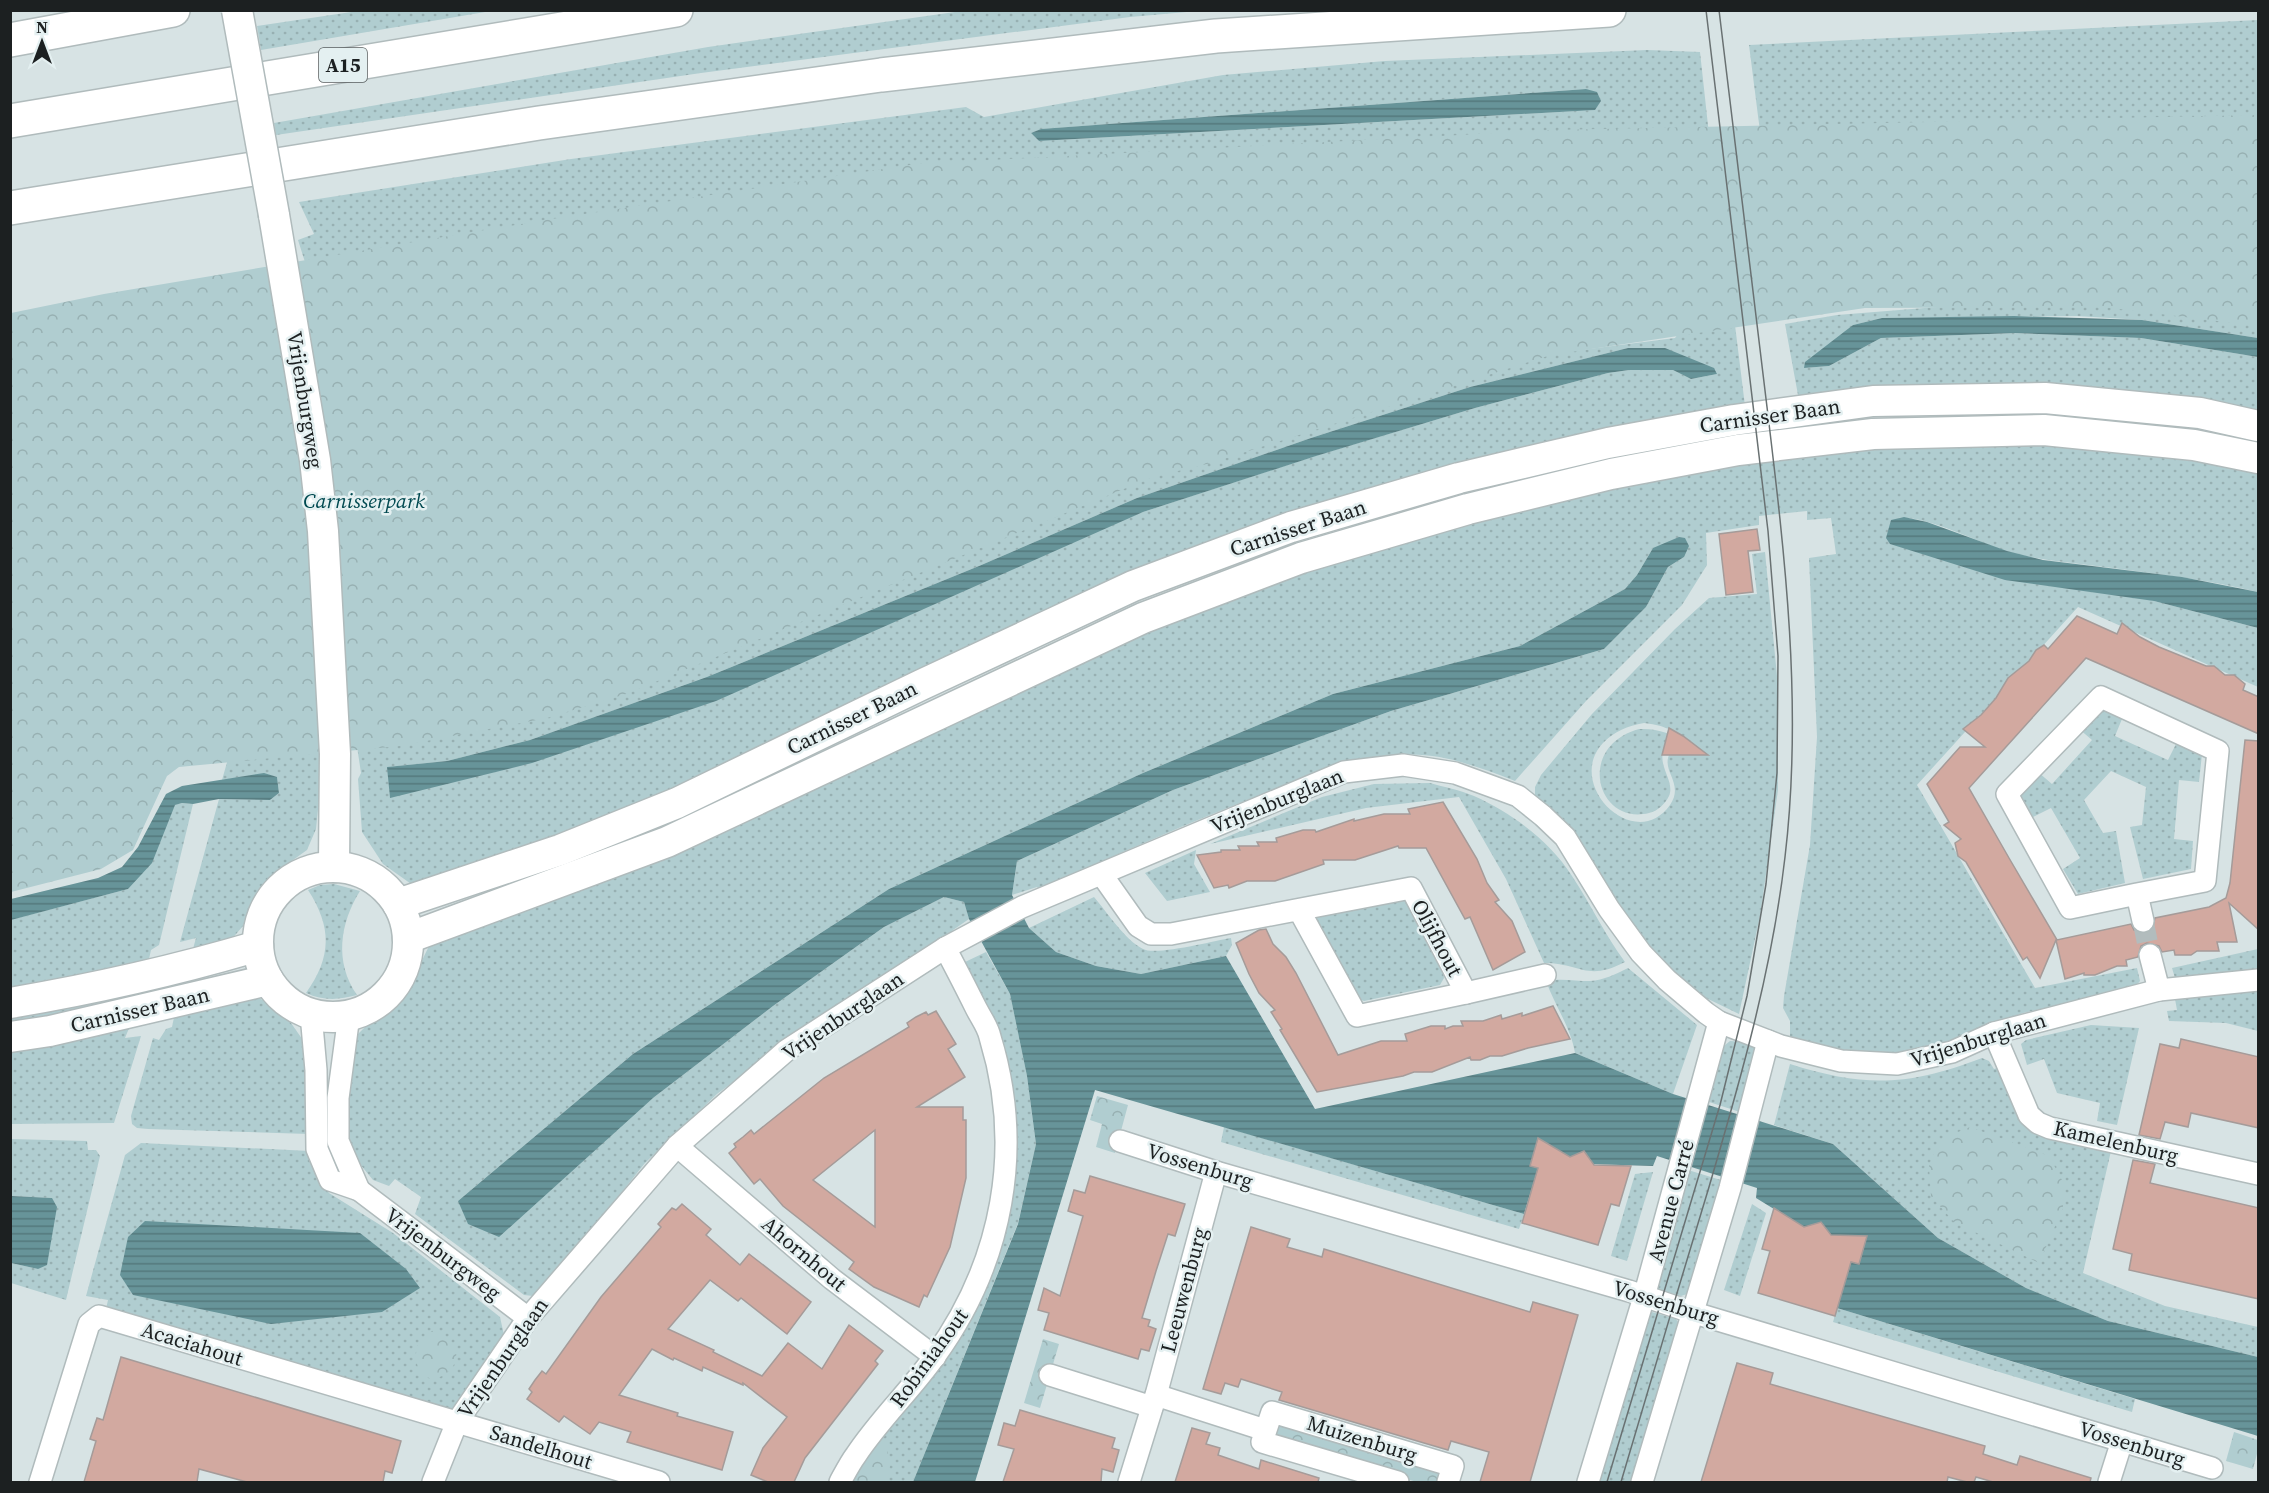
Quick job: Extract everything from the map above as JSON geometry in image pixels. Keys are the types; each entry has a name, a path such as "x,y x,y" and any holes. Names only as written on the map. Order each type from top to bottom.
{"highway":[{"path":"10,40 173,10"},
{"name":"A15","path":"10,121 676,10"},
{"path":"10,208 539,123 881,75 1216,36 1609,10"},
{"path":"10,190 286,162"}],"main road":[{"name":"Vrijenburgweg","path":"237,10 299,354 321,503 335,754 334,867"},
{"name":"Carnisser Baan","path":"398,904 560,850 677,803 1133,585 1291,527 1459,478 1608,443 1734,420 1873,401 2045,398 2200,413 2259,426"},
{"name":"Carnisser Baan","path":"408,938 667,842 1143,618 1301,558 1468,509 1611,474 1738,450 1873,434 2044,430 2194,445 2259,458"},
{"path":"334,867 350,869 377,881 398,904 408,938 404,963 393,987 381,1000 366,1009 337,1017 311,1014 286,1001 268,980 261,963 258,946 259,928 264,911 273,896 285,883 300,874 334,867"},
{"name":"Carnisser Baan","path":"10,1003 53,996 192,964 258,946"},
{"name":"Carnisser Baan","path":"10,1037 50,1031 268,980"}],"street":[{"path":"2101,697 2218,751 2205,881 2137,894 2070,908 2007,794 2101,697"},
{"name":"Vrijenburglaan","path":"433,1482 457,1422 528,1318 677,1146 787,1050 945,948 1022,907 1344,772 1403,765 1455,773 1518,796 1565,837 1609,909 1641,953 1667,980 1719,1022 1781,1046 1841,1061 1897,1064 1952,1052 1994,1033 2158,990 2259,980"},
{"name":"Olijfhout","path":"1102,875 1138,926 1151,934 1171,934 1411,888 1466,993"},
{"path":"2137,894 2142,921"},
{"name":"Olijfhout","path":"1299,910 1357,1016 1545,975"},
{"name":"Robiniahout","path":"840,1482 856,1454 935,1357 960,1320 978,1283 994,1236 1005,1181 1008,1138 1004,1089 990,1035 945,948"},
{"path":"2150,955 2158,990"},
{"name":"Vrijenburgweg","path":"311,1014 316,1070 317,1149 330,1180 359,1190 528,1318"},
{"name":"Vrijenburgweg","path":"349,1015 338,1098 338,1141 359,1190"},
{"name":"Avenue Carré","path":"1588,1482 1644,1297 1719,1022"},
{"name":"Kamelenburg","path":"1994,1033 2030,1115 2038,1123 2050,1128 2259,1174"},
{"path":"1642,1482 1730,1188 1768,1041"},
{"name":"Vossenburg","path":"1120,1141 1216,1172 1605,1284 2212,1467"},
{"name":"Ahornhout","path":"677,1146 832,1279 935,1357"},
{"name":"Leeuwenburg","path":"1129,1482 1154,1401 1216,1172"},
{"name":"Acaciahout","path":"40,1482 89,1324 99,1316 457,1422"},
{"path":"1050,1375 1265,1430"},
{"name":"Muizenburg","path":"1398,1482 1262,1442 1272,1413 1453,1466 1448,1482"},
{"name":"Sandelhout","path":"457,1422 659,1482"},
{"path":"2109,1482 2122,1441"}],"green space":[{"path":"969,10 1198,11 1130,17 701,73 276,135 274,123 708,47"},
{"path":"358,11 491,11 261,50 257,26"},
{"path":"2258,20 2258,233 1764,163 1749,45"},
{"path":"1647,50 1700,52 1712,162 317,300 298,240 314,234 299,202 571,159 966,107 984,117 1223,75 1385,61","holes":["1586,89 1601,101 1594,110 1039,141 1031,133 1042,129"]},
{"name":"Carnisserpark","path":"2258,115 2258,326 2103,307 1865,308 1551,355 1211,463 1153,477 626,694 547,718 400,746 179,767 167,776 133,850 101,869 11,892 11,313 104,294 545,220 916,164 1552,130"},
{"path":"2258,247 2258,338 2142,320 2077,316 1882,318 1853,325 1804,368 1829,366 1881,338 2015,333 2141,338 2258,357 2258,419 1800,406 1785,324 1837,315 2012,301"},
{"path":"1733,309 1746,414 1351,508 629,816 414,886 383,864 362,832 358,779 361,773 344,660 664,467 1675,338 1692,315","holes":["1628,348 1717,374 1691,379 1673,370 1629,370 1608,373 1475,408 1315,456 1143,512 390,797 388,767 447,761 530,740 707,677 979,566 1137,498 1311,438 1470,387"]},
{"path":"2025,441 2258,467 2258,592 2218,583 2028,557 1937,525 1909,518 1897,518 2154,601 2258,628 2258,687 2078,607 1917,785 2035,988 2137,968 2140,981 2134,988 2023,1013 1951,1043 1919,1052 1878,1056 1835,1054 1790,1037 1790,1021 1783,1008 1784,996 1810,845 1817,737 1809,558 1836,554 1831,518 1807,520 1807,511 1759,516 1759,525 1706,533 1707,565 1682,605 1586,701 1515,781 1445,758 1401,755 1370,759 1252,798 1039,889 1037,887 1012,895 1017,861 1173,790 1391,711 1604,649 1646,607 1668,567 1684,557 1653,548 1637,575 1625,589 1520,646 1333,694 1143,773 889,889 633,1054 458,1201 653,1098 773,1006 884,927 944,897 964,902 969,919 953,930 945,942 812,1023 717,1094 645,1163 544,1290 533,1296 524,1295 415,1214 421,1197 395,1179 389,1186 373,1180 355,1158 345,1139 344,1111 354,1038 404,997 431,942 1177,619 1299,574 1372,551 1495,516 1612,488 1706,471 1862,448"},
{"path":"1765,552 1777,676 1778,790 1760,916 1739,1014 1706,998 1662,963 1535,797 1535,787 1541,775 1592,714 1675,629 1709,598 1757,594 1752,554","holes":["1644,723 1661,726 1675,732 1701,753 1670,753 1668,766 1674,784 1674,797 1670,805 1655,818 1639,822 1623,818 1609,808 1598,794 1592,777 1593,760 1603,743 1627,727"]},
{"path":"257,657 321,744 316,829 307,850 279,870 259,890 243,926 230,941 191,956 196,938 180,942 219,799 270,800 279,793 277,777 255,775 222,780"},
{"path":"2097,707 2122,719 2115,736 2168,760 2177,742 2202,754 2199,782 2179,780 2174,839 2193,841 2191,869 2143,879 2130,827 2142,825 2146,787 2111,771 2084,800 2103,833 2116,831 2125,883 2078,894 2063,869 2080,858 2051,808 2033,817 2019,792 2038,772 2052,784 2092,740 2078,728"},
{"path":"1639,729 1664,732 1687,742 1663,752 1663,764 1670,785 1669,796 1665,802 1652,812 1631,814 1616,808 1606,797 1600,783 1600,767 1606,752 1619,738"},
{"path":"1430,783 1463,792 1488,803 1529,829 1553,851 1572,876 1625,962 1601,971 1544,963 1506,879 1459,797 1366,808 1210,844 1322,797 1374,784"},
{"path":"193,804 159,945 151,950 147,968 11,995 10,920 128,889 174,805"},
{"path":"1196,850 1194,864 1210,892 1167,901 1145,873"},
{"path":"334,884 360,891 348,916 342,943 345,969 357,995 331,999 306,993 321,967 326,942 321,917 308,890 320,885"},
{"path":"1402,896 1443,968 1444,978 1440,985 1364,1001 1359,999 1318,927 1317,918 1323,912"},
{"path":"1094,897 1123,933 1143,949 1160,951 1231,938 1232,945 1226,956 1141,974 1096,966 1056,952 1029,928"},
{"path":"2258,949 2258,975 2185,982 2175,978 2172,968"},
{"path":"986,952 1010,994 1027,1076 1036,1144 1018,1223 913,1482 850,1482 878,1439 953,1348 982,1296 998,1248 1014,1145 965,962"},
{"path":"1628,968 1697,1025 1673,1094 1575,1053 1570,1035 1546,981 1590,981"},
{"path":"122,987 126,1004 11,1029 11,1011"},
{"path":"2258,991 2258,1031 2226,1023 2169,1021 2167,1011 2177,1010 2175,999 2209,993"},
{"path":"254,996 265,1001 291,1023 305,1043 309,1134 148,1129 137,1128 132,1124 131,1116 153,1038 159,1040 166,1029 172,1027 176,1008"},
{"path":"132,1021 125,1038 141,1036 114,1123 11,1124 10,1047"},
{"path":"2091,1025 2139,1028 2117,1125 2097,1121 2100,1103 2057,1093 2044,1059 2027,1065 2021,1044 2026,1040"},
{"path":"1730,1041 1743,1042 1754,1048 1756,1061 1743,1113 1706,1101 1719,1050"},
{"path":"1982,1058 1989,1061 1994,1069 2000,1067 2019,1115 2111,1151 2083,1273 2165,1306 2258,1327 2258,1357 2108,1321 2026,1288 1938,1238 1833,1144 1774,1125 1790,1064 1842,1077 1887,1080 1909,1079 1931,1074"},
{"path":"1097,1096 1128,1105 1115,1153 1096,1147 1102,1124 1090,1120"},
{"path":"1224,1127 1524,1214 1519,1229 1221,1142"},
{"path":"1970,1127 2049,1156 2063,1182 2063,1208 2039,1263 1954,1222 1931,1196 1929,1166 1939,1140"},
{"path":"11,1139 87,1141 88,1150 96,1150 100,1156 66,1300 11,1283 11,1263 38,1269 52,1198 11,1196"},
{"path":"141,1143 310,1151 314,1169 329,1193 393,1233 500,1317 504,1335 460,1407 448,1410 106,1309 108,1300 86,1296 125,1155"},
{"path":"1688,1170 1724,1181 1690,1293 1681,1296 1658,1289 1655,1281"},
{"path":"1653,1172 1627,1261 1611,1256 1635,1174"},
{"path":"1752,1204 1766,1213 1740,1296 1724,1290"},
{"path":"1837,1308 2135,1399 2132,1412 1833,1322"},
{"path":"1652,1312 1676,1319 1680,1325 1635,1482 1596,1482 1646,1316"},
{"path":"434,1330 450,1341 456,1353 454,1364 447,1373 437,1378 427,1377 419,1370 416,1354 421,1339"},
{"path":"1043,1339 1059,1344 1040,1408 1024,1403"},
{"path":"1274,1418 1443,1469 1439,1482 1417,1482 1268,1438"},
{"path":"2234,1432 2258,1440 2253,1469 2226,1461"},
{"path":"878,1439 887,1447 890,1466 884,1482 850,1482"}],"shaded area":[{"path":"1586,89 1597,92 1601,101 1595,110 1039,141 1031,133 1041,129"},
{"path":"2014,316 2142,320 2258,338 2258,357 2141,338 2015,333 1881,338 1829,366 1804,368 1805,362 1853,325 1882,318"},
{"path":"1628,348 1665,348 1714,368 1717,374 1691,379 1673,370 1629,370 1608,373 1475,408 1316,456 1143,512 716,701 532,763 390,798 387,767 447,761 530,740 707,677 979,566 1137,498 1311,438 1470,387"},
{"path":"1904,517 1927,522 2007,551 2043,560 2182,577 2258,592 2258,628 2154,601 2005,580 1890,544 1886,538 1891,520"},
{"path":"1679,537 1685,538 1689,546 1684,557 1668,567 1646,607 1604,649 1391,711 1173,790 1017,861 1012,895 1029,928 1056,952 1096,966 1141,974 1226,956 1315,1109 1575,1053 1673,1094 1833,1144 1938,1238 2026,1288 2108,1321 2258,1357 2258,1436 1837,1308 1851,1262 1859,1264 1867,1236 1825,1235 1810,1231 1756,1198 1757,1188 1657,1156 1653,1166 1588,1164 1586,1153 1583,1152 1574,1160 1538,1138 1530,1166 1538,1168 1524,1214 1095,1090 975,1482 913,1482 1018,1224 1036,1144 1027,1076 1010,994 969,919 964,902 944,897 884,927 773,1006 653,1098 499,1237 468,1224 458,1201 633,1054 889,889 1143,773 1333,694 1520,646 1625,589 1637,575 1653,548"},
{"path":"264,773 277,777 279,793 270,800 219,799 175,805 152,863 128,889 11,920 11,899 98,878 122,867 138,847 166,794 182,786"},
{"path":"11,1196 52,1198 57,1207 47,1265 38,1269 11,1263"},
{"path":"145,1221 360,1233 406,1269 420,1288 382,1312 271,1324 133,1295 120,1275 128,1237"}],"building":[{"path":"1757,529 1760,550 1748,551 1753,592 1726,595 1719,534"},
{"path":"2077,616 2117,634 2122,623 2140,637 2159,647 2206,666 2214,666 2225,675 2234,675 2245,684 2243,690 2259,697 2259,734 2086,658 1969,788 2009,858 2057,940 2131,924 2134,930 2145,933 2152,930 2155,918 2209,907 2226,898 2230,883 2245,740 2259,741 2259,930 2229,903 2237,942 2217,942 2219,951 2197,951 2191,955 2175,955 2174,950 2162,952 2159,946 2147,943 2141,946 2138,957 2126,960 2127,966 2117,966 2095,975 2084,975 2084,973 2065,979 2056,940 2040,978 2027,957 2023,960 1966,862 1958,856 1955,843 1961,839 1944,825 1949,822 1927,784 1960,747 1985,747 1963,729 1981,715 1996,698 2008,678 2029,661 2036,650 2044,645 2048,649"},
{"path":"1669,728 1683,736 1708,755 1662,755"},
{"path":"1443,802 1477,859 1487,883 1499,900 1495,902 1512,921 1525,952 1493,970 1470,917 1465,919 1426,848 1399,848 1398,846 1355,860 1323,860 1324,864 1275,881 1247,881 1229,888 1228,885 1214,888 1197,855 1221,852 1221,850 1240,850 1238,846 1259,846 1257,842 1277,842 1276,838 1303,830 1315,830 1316,832 1354,819 1354,821 1384,814 1410,814 1408,809"},
{"path":"1266,929 1273,944 1286,957 1296,973 1338,1055 1381,1041 1407,1041 1405,1034 1431,1026 1445,1026 1445,1029 1463,1026 1461,1021 1483,1021 1501,1015 1502,1019 1522,1013 1522,1016 1553,1006 1570,1039 1480,1060 1471,1060 1470,1057 1432,1072 1414,1072 1317,1092 1280,1030 1282,1029 1271,1012 1275,1010 1259,993 1236,943 1259,930"},
{"path":"936,1011 956,1044 948,1049 965,1077 917,1107 963,1107 963,1120 966,1120 966,1178 950,1247 927,1297 924,1295 919,1307 874,1287 849,1269 854,1262 783,1206 760,1179 754,1184 729,1153 736,1147 734,1144 751,1130 754,1134 824,1078 909,1027 907,1023 916,1017 926,1012 928,1015","holes":["875,1130 875,1227 813,1180"]},
{"path":"2181,1039 2259,1057 2259,1128 2191,1113 2188,1127 2165,1122 2160,1139 2139,1135 2160,1044 2179,1048"},
{"path":"1538,1138 1570,1157 1584,1151 1594,1165 1631,1166 1619,1206 1611,1204 1598,1245 1522,1223 1538,1168 1530,1166"},
{"path":"2133,1160 2155,1164 2150,1183 2259,1208 2259,1299 2129,1270 2132,1254 2113,1249"},
{"path":"1090,1176 1185,1204 1175,1236 1168,1234 1142,1318 1150,1320 1148,1326 1156,1329 1149,1351 1141,1349 1138,1359 1044,1330 1049,1313 1038,1310 1044,1288 1060,1296 1083,1216 1068,1211 1074,1190 1085,1193"},
{"path":"682,1204 711,1229 706,1235 740,1265 749,1254 811,1302 787,1334 741,1298 738,1301 710,1280 668,1329 762,1376 788,1343 822,1369 849,1325 883,1351 875,1361 878,1364 805,1458 794,1482 768,1482 751,1475 763,1448 787,1417 743,1383 743,1385 703,1367 702,1371 652,1349 619,1395 678,1413 677,1416 733,1432 722,1470 627,1442 631,1432 599,1422 590,1434 564,1416 559,1422 527,1399 532,1392 529,1389 535,1380 542,1371 546,1374 601,1297 661,1227 658,1224 672,1208 676,1210"},
{"path":"1774,1208 1804,1227 1821,1222 1831,1235 1867,1236 1859,1264 1851,1262 1835,1316 1758,1293 1770,1251 1762,1249"},
{"path":"1251,1227 1290,1239 1287,1247 1322,1257 1324,1249 1530,1312 1533,1302 1578,1315 1530,1482 1480,1482 1489,1452 1451,1441 1448,1450 1424,1443 1279,1400 1282,1392 1241,1379 1238,1387 1225,1383 1221,1394 1203,1389"},
{"path":"121,1357 401,1441 392,1473 385,1471 383,1482 247,1482 199,1469 197,1482 84,1482 96,1441 90,1439 97,1418 103,1420"},
{"path":"1737,1363 1773,1373 1770,1384 1985,1446 1983,1454 2017,1465 2020,1456 2091,1478 2090,1482 1993,1482 1976,1477 1974,1482 1967,1482 1948,1477 1947,1482 1701,1482"},
{"path":"1020,1410 1115,1438 1112,1448 1119,1450 1113,1472 1102,1469 1101,1482 1003,1482 1014,1449 998,1445 1004,1423 1015,1426"},
{"path":"1192,1428 1210,1433 1206,1444 1220,1448 1218,1455 1259,1469 1261,1460 1319,1478 1318,1482 1175,1482"}],"tunnel":[{"path":"2143,921 2150,955"}],"tram line":[{"path":"1607,1482 1720,1105 1747,996 1766,884 1777,773 1778,656 1768,531 1706,10"},
{"path":"1621,1482 1721,1146 1754,1024 1779,899 1790,800 1792,688 1785,575 1774,463 1719,10"}]}
